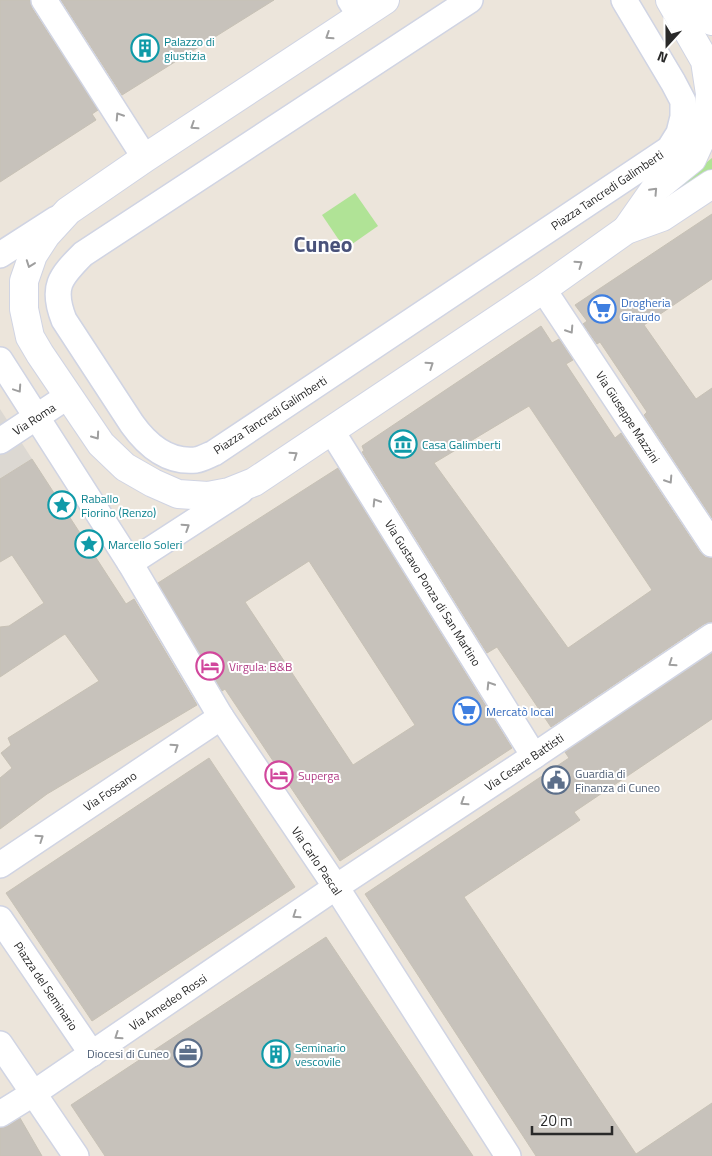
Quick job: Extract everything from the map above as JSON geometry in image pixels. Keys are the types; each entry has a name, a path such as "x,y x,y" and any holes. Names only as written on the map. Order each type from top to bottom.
{"street":[{"path":"44,0 145,158"},
{"name":"Piazza Tancredi Galimberti","path":"0,255 145,158 355,8 385,0"},
{"name":"Piazza Tancredi Galimberti","path":"470,0 83,254 66,271 58,289 58,304 64,320 141,437 152,447 167,455 183,460 197,460 214,453 669,149 679,133 683,116 683,101 674,82 624,0"},
{"name":"Piazza Tancredi Galimberti","path":"680,1 712,21"},
{"name":"Piazza Tancredi Galimberti","path":"626,230 654,190 692,159 707,126 710,94 705,61 680,1"},
{"name":"Piazza Tancredi Galimberti","path":"130,563 543,289 626,230 662,217 712,184"},
{"name":"Piazza Tancredi Galimberti","path":"68,211 46,235 33,255 24,280 24,309 30,337 68,396 101,444 125,467 152,483 178,494 208,496 229,492 254,482"},
{"name":"Via Giuseppe Mazzini","path":"543,289 712,544"},
{"path":"0,360 130,563"},
{"name":"Via Roma","path":"0,441 68,396"},
{"name":"Via Gustavo Ponza di San Martino","path":"331,430 534,756"},
{"name":"Via Carlo Pascal","path":"130,563 221,717 336,887 508,1156"},
{"name":"Via Cesare Battisti","path":"336,887 712,636"},
{"name":"Via Fossano","path":"0,865 221,717"},
{"name":"Via Amedeo Rossi","path":"0,1114 92,1054 336,887"},
{"name":"Piazza del Seminario","path":"0,919 92,1054"},
{"path":"0,1044 76,1156"}],"green space":[{"path":"712,158 712,171 669,200 665,196"},
{"path":"355,193 378,226 345,249 322,215"}],"shaded area":[{"path":"0,409 32,459 0,479"}],"building":[{"path":"0,0 30,0 32,8 98,110 92,114 96,120 0,182"},
{"name":"Palazzo di giustizia","path":"61,0 274,0 122,95"},
{"path":"712,214 712,279 644,325 696,399 712,388 712,518 644,415 647,412 600,342 597,344 583,324 587,321 575,305"},
{"path":"541,326 552,343 559,339 573,360 566,364 615,438 621,433 700,552 705,557 712,558 712,622 704,624 551,727 497,647 487,653 362,452 364,451 362,446","holes":["529,406 652,590 568,648 434,463"]},
{"path":"32,459 126,604 134,599 197,705 47,794 0,829 0,778 12,768 1,753 11,745 8,738 99,681 65,634 0,677 0,627 9,626 44,603 12,555 0,562 0,479"},
{"path":"338,468 512,748 340,861 225,689 222,691 158,583","holes":["309,561 415,725 353,765 245,602"]},
{"path":"712,653 712,719 574,812 580,820 464,897 636,1154 712,1103 712,1156 536,1156 365,894 569,758 565,752"},
{"path":"209,758 295,887 92,1021 6,893"},
{"name":"Seminario vescovile","path":"326,937 473,1156 105,1156 71,1105"},
{"path":"20,1118 42,1156 0,1156 0,1128 8,1126"}],"place":[{"name":"Palazzo di giustizia","path":"145,48"},
{"name":"Drogheria Giraudo","path":"602,309"},
{"name":"Casa Galimberti","path":"403,444"},
{"name":"Raballo Fiorino (Renzo)","path":"62,505"},
{"name":"Marcello Soleri","path":"89,544"},
{"name":"Virgula: B&B","path":"210,666"},
{"name":"Mercatò local","path":"467,711"},
{"name":"Superga","path":"279,775"},
{"name":"Guardia di Finanza di Cuneo","path":"556,780"},
{"name":"Diocesi di Cuneo","path":"188,1053"},
{"name":"Seminario vescovile","path":"276,1054"}],"district":[{"name":"Cuneo","path":"323,244"}]}
